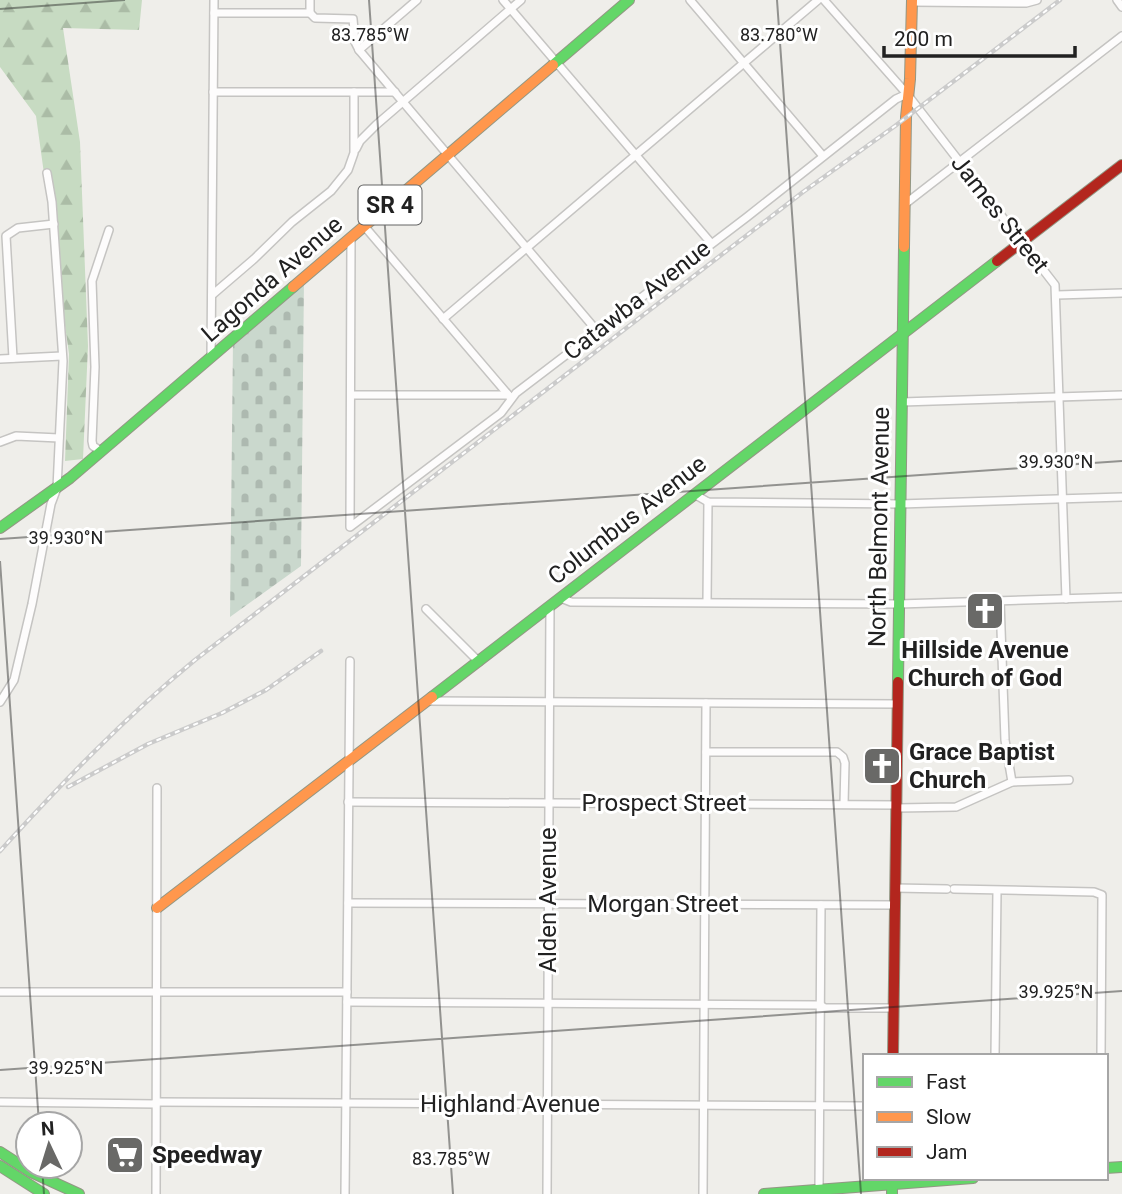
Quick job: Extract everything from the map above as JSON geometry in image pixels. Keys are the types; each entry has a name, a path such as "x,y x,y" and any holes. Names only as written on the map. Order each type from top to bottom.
{"street":[{"path":"211,358 214,0"},
{"path":"310,0 310,13 315,18 353,19 355,42 359,50 597,331"},
{"path":"359,50 417,0"},
{"path":"503,0 711,243"},
{"path":"212,295 292,222 331,191 348,170 360,141 521,0"},
{"name":"Lagonda Avenue","path":"0,528 57,488 629,0"},
{"path":"690,0 823,156"},
{"path":"443,319 818,0"},
{"name":"James Street","path":"824,0 907,94 1055,285 1066,599"},
{"path":"912,1 1027,3 1037,0"},
{"path":"1116,0 1122,7"},
{"name":"North Belmont Avenue","path":"893,1054 905,204 912,1"},
{"path":"214,13 310,13"},
{"path":"905,204 1122,36"},
{"path":"214,92 395,92"},
{"path":"354,92 354,153"},
{"name":"Catawba Avenue","path":"351,395 350,527 501,413 510,397 896,99 907,94"},
{"name":"Columbus Avenue","path":"157,908 1122,165"},
{"path":"0,702 14,680 51,503 57,488 62,356 54,224 47,173"},
{"path":"13,358 6,236 18,229 54,224"},
{"path":"365,227 510,397"},
{"path":"101,451 92,441 95,367 92,281 109,230"},
{"path":"351,239 351,395 510,397"},
{"path":"1056,295 1122,293"},
{"path":"0,359 62,356"},
{"path":"902,401 1122,395"},
{"path":"0,442 16,436 59,438"},
{"path":"694,494 708,502 900,504 1122,497"},
{"path":"707,602 708,502"},
{"path":"561,597 571,602 899,604 1122,597"},
{"path":"1000,601 1005,740 1012,782 1069,780"},
{"name":"Alden Avenue","path":"547,1194 550,606"},
{"path":"426,609 479,662"},
{"path":"345,1194 349,661"},
{"path":"0,682 9,688"},
{"path":"429,701 898,704"},
{"path":"703,1194 706,703"},
{"path":"706,752 837,752 845,763 844,804"},
{"name":"Prospect Street","path":"348,802 956,807 1012,782"},
{"path":"156,1194 157,788"},
{"path":"895,888 1100,893 1103,899 1101,1054"},
{"path":"995,1054 997,891"},
{"name":"Morgan Street","path":"348,903 895,905"},
{"path":"819,1190 821,905"},
{"path":"0,992 347,992"},
{"path":"347,1002 820,1005 825,1008 893,1008"},
{"name":"Highland Avenue","path":"0,1102 863,1106"},
{"path":"0,1152 79,1194"},
{"path":"0,1167 44,1194"},
{"path":"764,1194 953,1180"},
{"path":"22,1181 30,1194"},
{"path":"55,1194 68,1190"}],"green space":[{"path":"0,0 142,0 139,30 63,28 80,142 88,346 83,459 65,461 69,354 36,116 0,67"},
{"path":"304,279 301,566 230,617 233,340"}],"railway":[{"path":"0,851 94,752 195,660 803,192 895,126 1060,0"},
{"path":"68,787 148,744 222,713 266,690 321,651"}],"traffic: fast":[{"path":"553,65 629,0"},
{"path":"898,682 904,247"},
{"path":"432,697 997,261"},
{"path":"0,528 70,478 293,287"},
{"path":"0,1152 31,1172 79,1194"},
{"path":"0,1166 44,1194"},
{"path":"1108,1168 1122,1167"},
{"path":"892,1180 892,1194"},
{"path":"764,1194 947,1180"}],"traffic: slow":[{"path":"904,247 906,117 912,0"},
{"path":"293,287 553,65"},
{"path":"157,908 432,697"}],"traffic: jam":[{"path":"997,261 1122,165"},
{"path":"893,1054 898,682"}],"place":[{"name":"Hillside Avenue Church of God","path":"985,611"},
{"name":"Grace Baptist Church","path":"882,766"},
{"name":"Speedway","path":"125,1155"}]}
